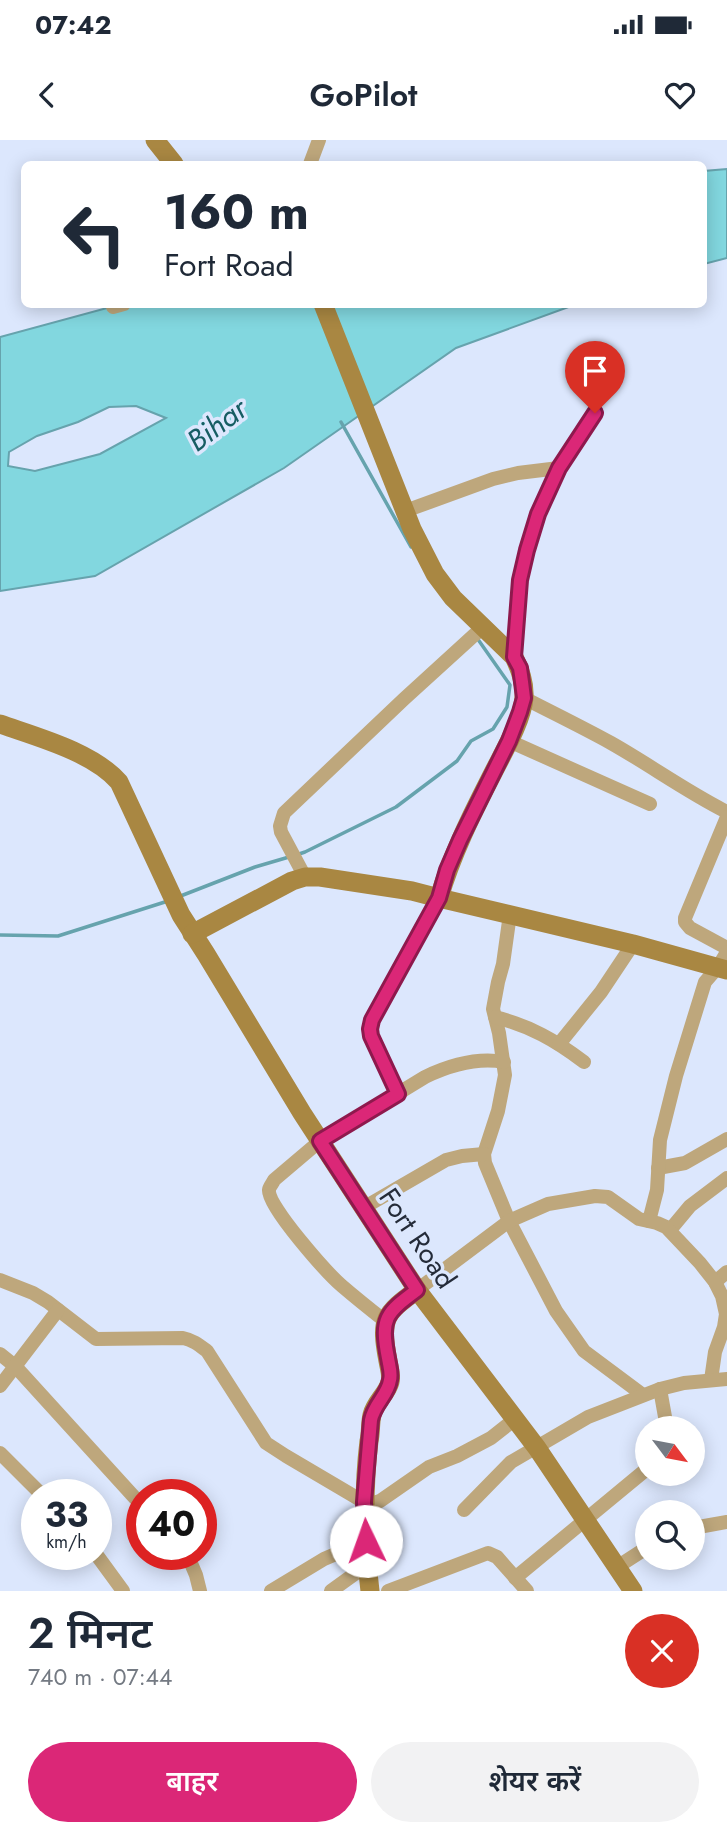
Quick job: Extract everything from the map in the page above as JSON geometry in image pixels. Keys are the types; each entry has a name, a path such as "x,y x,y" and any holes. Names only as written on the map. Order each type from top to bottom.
{"street":[{"path":"155,140 167,161"},
{"path":"311,161 319,140"},
{"path":"325,308 405,512 435,574 453,598 514,657 520,668 524,698 509,741 447,870 439,898 381,1001 370,1029 384,1067 398,1094"},
{"path":"514,657 520,580 538,514 559,468 595,413"},
{"path":"405,512 494,479 559,468"},
{"path":"305,877 279,826 284,813 483,627"},
{"path":"524,698 609,742 727,815 685,918 690,929 725,959"},
{"name":"Fort Road","path":"0,724 52,741 96,763 119,782 172,899 320,1141 417,1290 537,1448 633,1591"},
{"path":"509,741 650,804"},
{"path":"192,934 292,881 305,877 320,877 412,891 633,944 725,959"},
{"path":"510,914 493,1009 504,1062 504,1087 484,1154 488,1172 509,1221 549,1299 578,1344 591,1357 643,1395"},
{"path":"559,1044 601,992 633,944"},
{"path":"649,1221 657,1190 660,1140 676,1076 702,988 707,977 725,959"},
{"path":"495,1017 533,1029 584,1062"},
{"path":"385,1321 341,1286 319,1263 281,1214 268,1191 274,1180 320,1141 425,1077 474,1060 504,1062"},
{"path":"658,1168 685,1163 727,1139"},
{"path":"363,1208 446,1160 484,1154"},
{"path":"670,1230 690,1206 727,1178"},
{"path":"370,1591 364,1502 372,1413 391,1377 384,1340 385,1321 390,1311 509,1221 548,1204 603,1196 639,1219 662,1224 670,1230 715,1282 722,1296 726,1314 715,1352 711,1380"},
{"path":"715,1282 727,1272"},
{"path":"0,1280 33,1293 96,1339 183,1338 198,1344 207,1351 267,1443 371,1504 380,1501 429,1467 491,1438 515,1419"},
{"path":"0,1386 58,1310"},
{"path":"0,1354 15,1366 126,1487"},
{"path":"464,1510 511,1462 588,1417 660,1389 727,1379"},
{"path":"660,1389 665,1416"},
{"path":"0,1453 26,1479"},
{"path":"515,1578 635,1479"},
{"path":"705,1526 727,1522"},
{"path":"271,1591 324,1559 366,1541"},
{"path":"388,1591 488,1553 497,1557 527,1591"},
{"path":"617,1567 635,1555"},
{"path":"331,1591 367,1565"},
{"path":"108,1570 123,1591"},
{"path":"194,1570 200,1591"}],"water":[{"path":"727,169 727,258 707,263 707,171"},
{"name":"Bihar","path":"107,308 566,308 456,348 284,468 95,576 0,591 0,337","holes":["136,406 166,418 100,454 35,471 8,466 9,452 37,436 78,422 109,407"]}],"waterway":[{"path":"341,422 411,547"},
{"path":"296,855 396,807 457,761 471,741 493,729 507,707 510,685 477,638"},
{"path":"178,897 255,867 289,857"},
{"path":"0,935 58,936 168,901"}],"route":[{"path":"366,1541 364,1502 372,1413 391,1377 384,1340 385,1321 390,1311 417,1290 320,1141 398,1094 371,1036 372,1020 439,898 460,840 509,741 520,712 524,698 520,668 514,657 520,580 527,550 538,514 559,468 595,413"}]}
